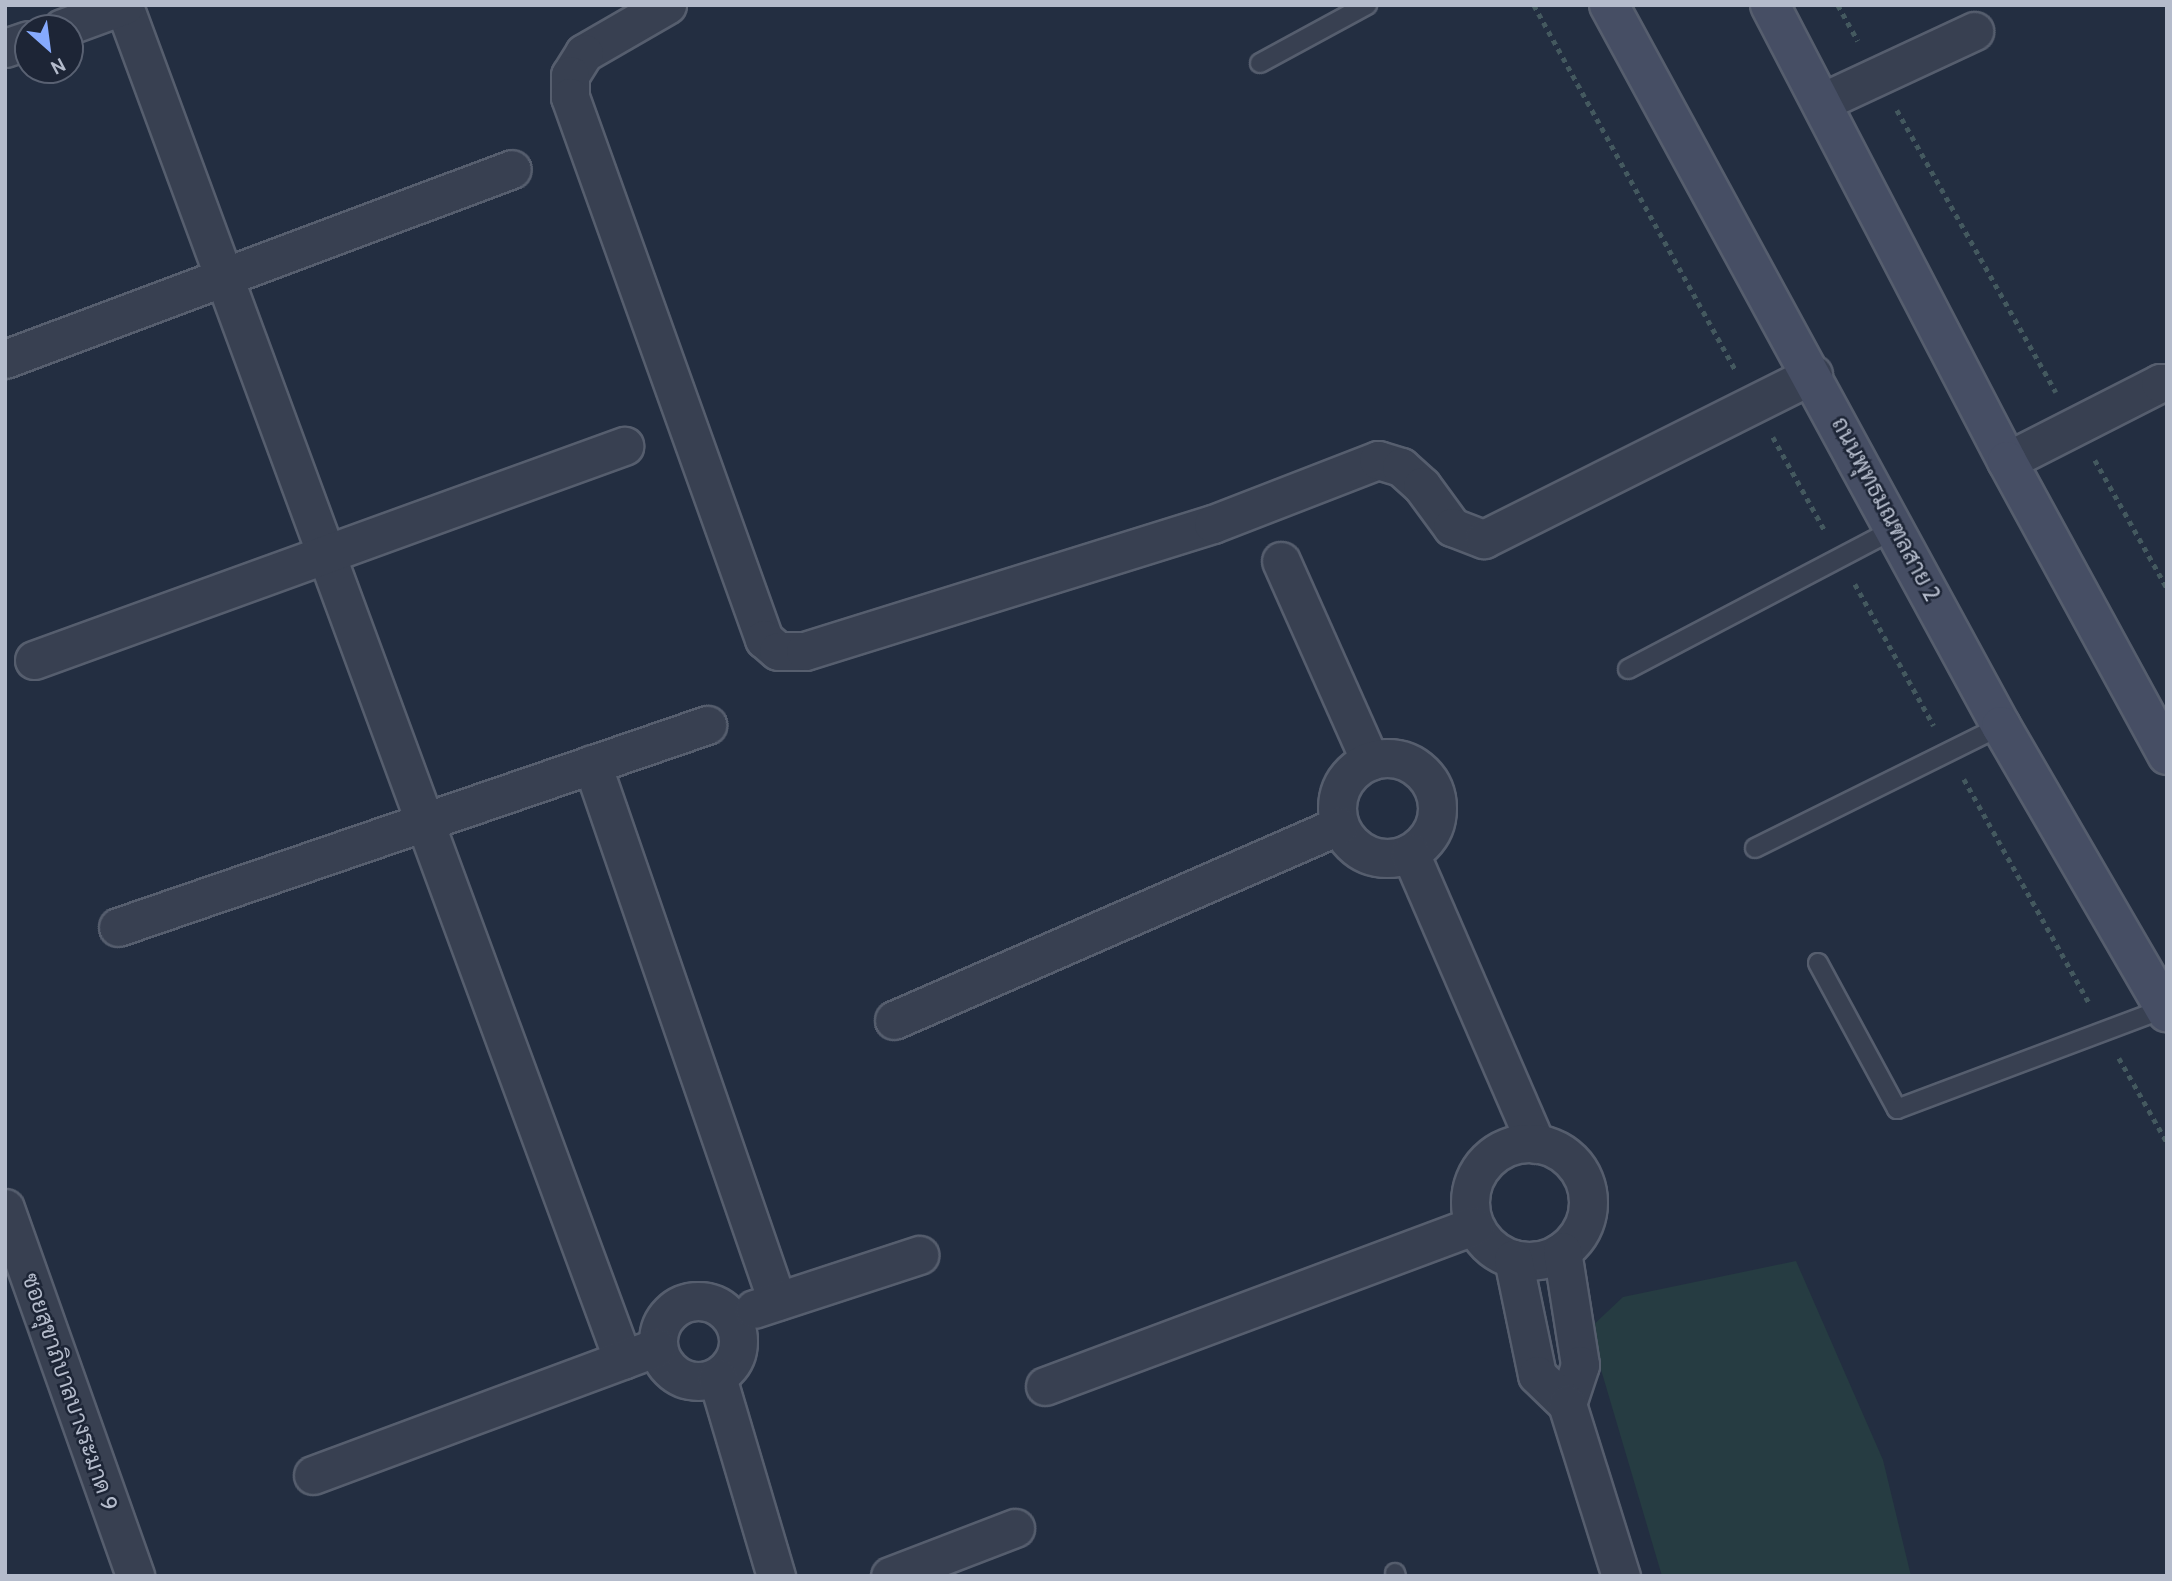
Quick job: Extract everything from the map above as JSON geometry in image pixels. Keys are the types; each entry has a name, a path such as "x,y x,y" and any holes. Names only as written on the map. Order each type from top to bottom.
{"main road":[{"name":"ถนนพุทธมณฑลสาย 2","path":"1609,5 1813,374 2001,726 2166,1010"},
{"path":"1770,5 2007,461 2167,755"}],"street":[{"path":"667,5 583,53 570,75 570,97 764,639 778,651 805,651 1213,524 1378,460 1401,467 1422,486 1452,527 1483,539 1813,374"},
{"path":"84,20 125,6 222,279 623,1360"},
{"path":"1822,102 1974,31"},
{"path":"5,359 512,169"},
{"path":"2007,461 2160,383 2167,383"},
{"path":"34,660 624,446"},
{"path":"1281,561 1370,761"},
{"path":"118,927 707,725"},
{"path":"1370,761 1407,762 1423,773 1434,788 1438,807 1435,826 1425,842 1410,853 1377,858 1348,840 1339,825 1337,806 1342,787 1353,771 1370,761"},
{"path":"592,764 777,1301"},
{"path":"894,1020 1339,825"},
{"path":"1410,853 1536,1143"},
{"path":"1536,1143 1568,1158 1587,1188 1584,1224 1562,1251 1538,1260 1513,1259 1489,1247 1474,1226 1470,1205 1482,1167 1496,1153 1536,1143"},
{"name":"ซอยสุขาภิบาลบางระมาด 9","path":"5,1208 135,1576"},
{"path":"1045,1386 1474,1226"},
{"path":"1562,1251 1580,1365 1567,1404"},
{"path":"730,1317 919,1255"},
{"path":"1513,1259 1537,1375 1567,1404 1621,1576"},
{"path":"708,1302 730,1317 738,1343 735,1357 717,1377 692,1381 680,1377 662,1359 657,1347 662,1322 681,1305 708,1302"},
{"path":"313,1475 657,1347"},
{"path":"717,1377 776,1576"},
{"path":"890,1576 1014,1528"}],"lane":[{"path":"1260,63 1367,5"},
{"path":"1628,669 1896,528"},
{"path":"1755,848 2001,726"},
{"path":"1818,963 1898,1109 2166,1010"}],"path":[{"path":"1838,5 2167,588"}],"green space":[{"path":"1796,1261 1883,1460 1911,1576 1662,1576 1589,1329 1623,1297"}]}
